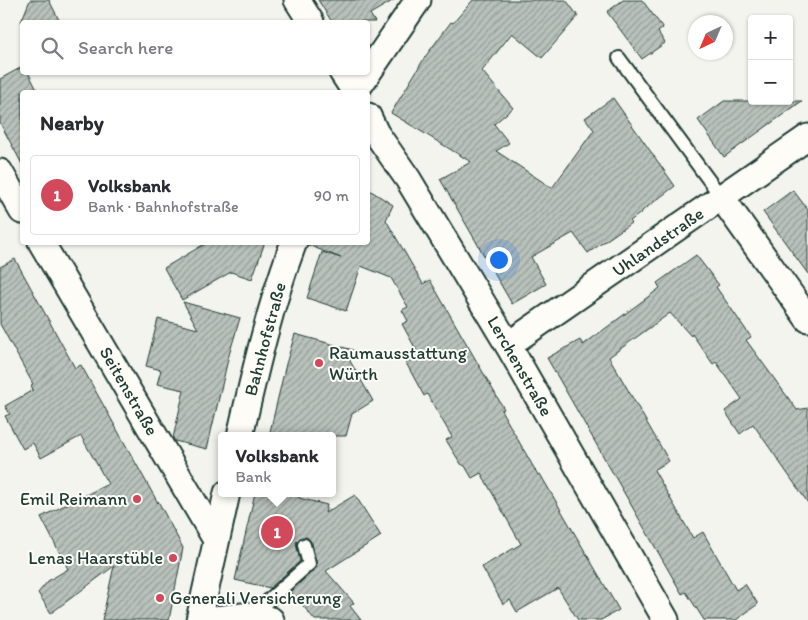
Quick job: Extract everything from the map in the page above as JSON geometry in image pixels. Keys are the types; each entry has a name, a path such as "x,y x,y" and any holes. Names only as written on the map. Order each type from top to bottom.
{"street":[{"path":"297,0 310,20"},
{"path":"370,70 418,0"},
{"path":"344,75 354,90"},
{"path":"356,90 367,75"},
{"name":"Lerchenstraße","path":"370,120 376,133 408,179 508,345 666,620"},
{"name":"Uhlandstraße","path":"508,345 808,137"},
{"path":"0,172 20,207"},
{"path":"722,198 808,319"},
{"name":"Seitenstraße","path":"43,245 216,540"},
{"name":"Bahnhofstraße","path":"241,432 259,355 283,272 293,245"},
{"path":"199,620 226,497"},
{"path":"205,620 261,618"}],"lane":[{"path":"619,58 722,198"},
{"path":"261,618 308,564 304,545"}],"building":[{"path":"30,0 49,0 59,20 22,20"},
{"path":"318,0 394,0 370,14 375,22 370,22 370,20 331,20"},
{"path":"473,0 566,0 578,16 542,58 512,33 482,71 513,108 494,124 509,143 496,151 552,188 594,130 585,118 613,98 675,186 630,221 631,223 588,253 573,233 531,257 546,284 512,304 440,179 471,162 391,113 425,57 451,22 453,23"},
{"path":"623,0 642,0 663,28 658,32 665,43 642,59 607,12"},
{"path":"20,68 20,75 30,75 37,90 20,90 20,160 0,123 0,79"},
{"path":"724,101 748,101 748,105 793,105 793,101 802,101 724,157 698,120"},
{"path":"370,190 393,205 386,220 423,284 430,280 504,409 501,410 538,475 540,474 619,610 601,620 578,620 558,588 517,612 510,600 503,604 482,567 521,544 481,473 472,478 465,466 461,464 446,440 452,437 427,394 424,396 406,363 419,355 402,324 408,321 402,310 408,307 391,278 361,266 346,311 307,298 322,252 341,258 308,245 370,245"},
{"path":"793,190 808,210 808,274 763,212"},
{"path":"203,245 264,245 252,279 231,272 182,300 164,268"},
{"path":"696,255 719,285 716,287 751,337 746,340 797,410 808,408 808,503 753,424 740,434 725,411 742,399 716,362 713,364 692,334 691,336 670,313 609,357 669,461 654,470 693,538 703,532 736,590 745,584 758,604 736,620 704,620 686,592 682,594 547,358 580,340 583,345 660,288 657,283"},
{"path":"15,259 75,368 81,365 183,548 169,620 102,620 114,566 51,613 38,593 48,581 68,569 41,517 108,484 81,436 41,458 33,443 23,449 5,416 10,414 5,406 33,390 31,385 33,384 0,324 0,267"},
{"path":"183,302 240,318 229,355 207,449 175,441 173,438 184,390 157,384 161,370 146,366 158,319 198,329"},
{"path":"295,334 353,350 350,361 373,401 352,414 346,436 336,436 336,432 270,432"},
{"path":"355,495 381,536 326,571 354,603 350,606 361,620 315,620 293,594 289,593 317,567 312,543 307,537 301,537 296,542 300,561 270,588 235,580 254,497 299,497 327,505 325,513"}],"place":[{"name":"Raumausstattung Würth","path":"319,363"},
{"name":"Emil Reimann","path":"137,499"},
{"name":"Volksbank","path":"277,532"},
{"name":"Lenas Haarstüble","path":"173,558"},
{"name":"Generali Versicherung","path":"160,598"}]}
